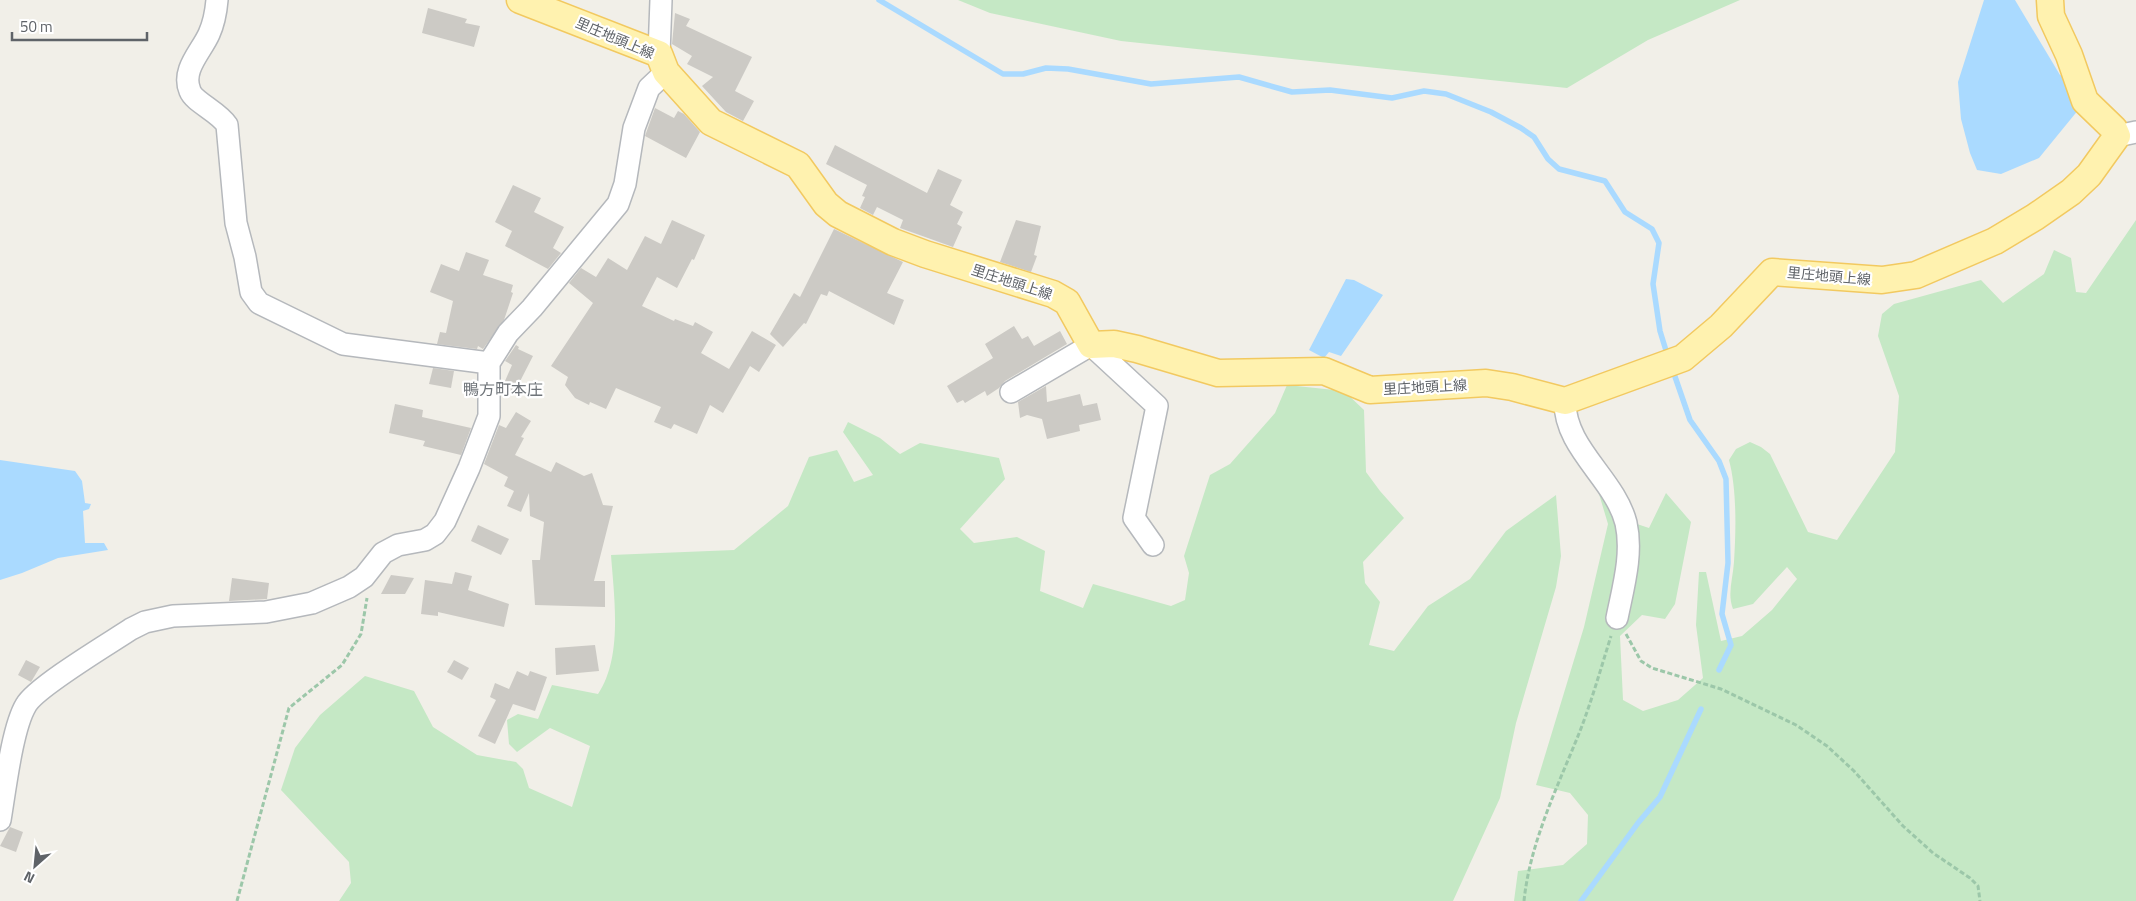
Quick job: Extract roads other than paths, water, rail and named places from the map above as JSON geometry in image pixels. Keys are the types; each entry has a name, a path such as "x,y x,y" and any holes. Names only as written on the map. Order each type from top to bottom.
{"main road":[{"name":"里庄地頭上線","path":"520,0 663,63 711,122 798,165 826,204 838,214 893,242 925,254 1053,294 1067,302 1091,345 1114,344 1137,349 1218,373 1324,371 1370,390 1486,384 1512,387 1565,401 1683,358 1721,326 1772,272 1882,280 1916,275 1994,242 2071,192 2126,134 2114,129 2085,101 2069,55 2051,16 2050,0"}],"street":[{"path":"217,0 210,33 188,69 188,85 190,93 222,116 227,125 236,223 245,257 251,292 259,303 343,344 489,363"},
{"path":"0,820 17,730 26,704 44,688 131,629 145,622 174,616 266,612 312,603 349,588 364,577 383,553 398,544 425,540 435,534 445,521 470,468 488,416 489,363 508,333 532,308 618,204 625,184 634,128 649,88 663,63 661,0"},
{"path":"1011,392 1091,345 1157,406 1134,518 1153,545"},
{"path":"1565,401 1564,416 1579,444 1620,508 1626,524 1628,544 1625,579 1617,618"}],"water":[{"path":"1984,0 2015,0 2060,75 2068,77 2079,109 2039,158 2001,174 1977,170 1970,153 1961,119 1958,82"},
{"path":"1346,279 1354,280 1383,295 1341,356 1329,352 1324,358 1309,350"},
{"path":"0,460 75,471 82,481 85,503 91,504 89,509 83,511 85,543 104,543 108,550 58,558 0,580"}],"waterway":[{"path":"879,0 1003,74 1023,74 1046,68 1068,69 1151,84 1239,77 1292,92 1330,90 1392,98 1424,91 1446,94 1491,112 1534,137 1548,159 1559,169 1605,181 1625,212 1652,229 1659,243 1653,284 1660,331 1668,357"},
{"path":"1672,368 1690,420 1719,461 1726,479 1728,563 1722,614 1731,645 1719,670"},
{"path":"1581,901 1638,823 1660,797 1701,709"}],"district":[{"name":"鴨方町本庄","path":"503,389"}]}
